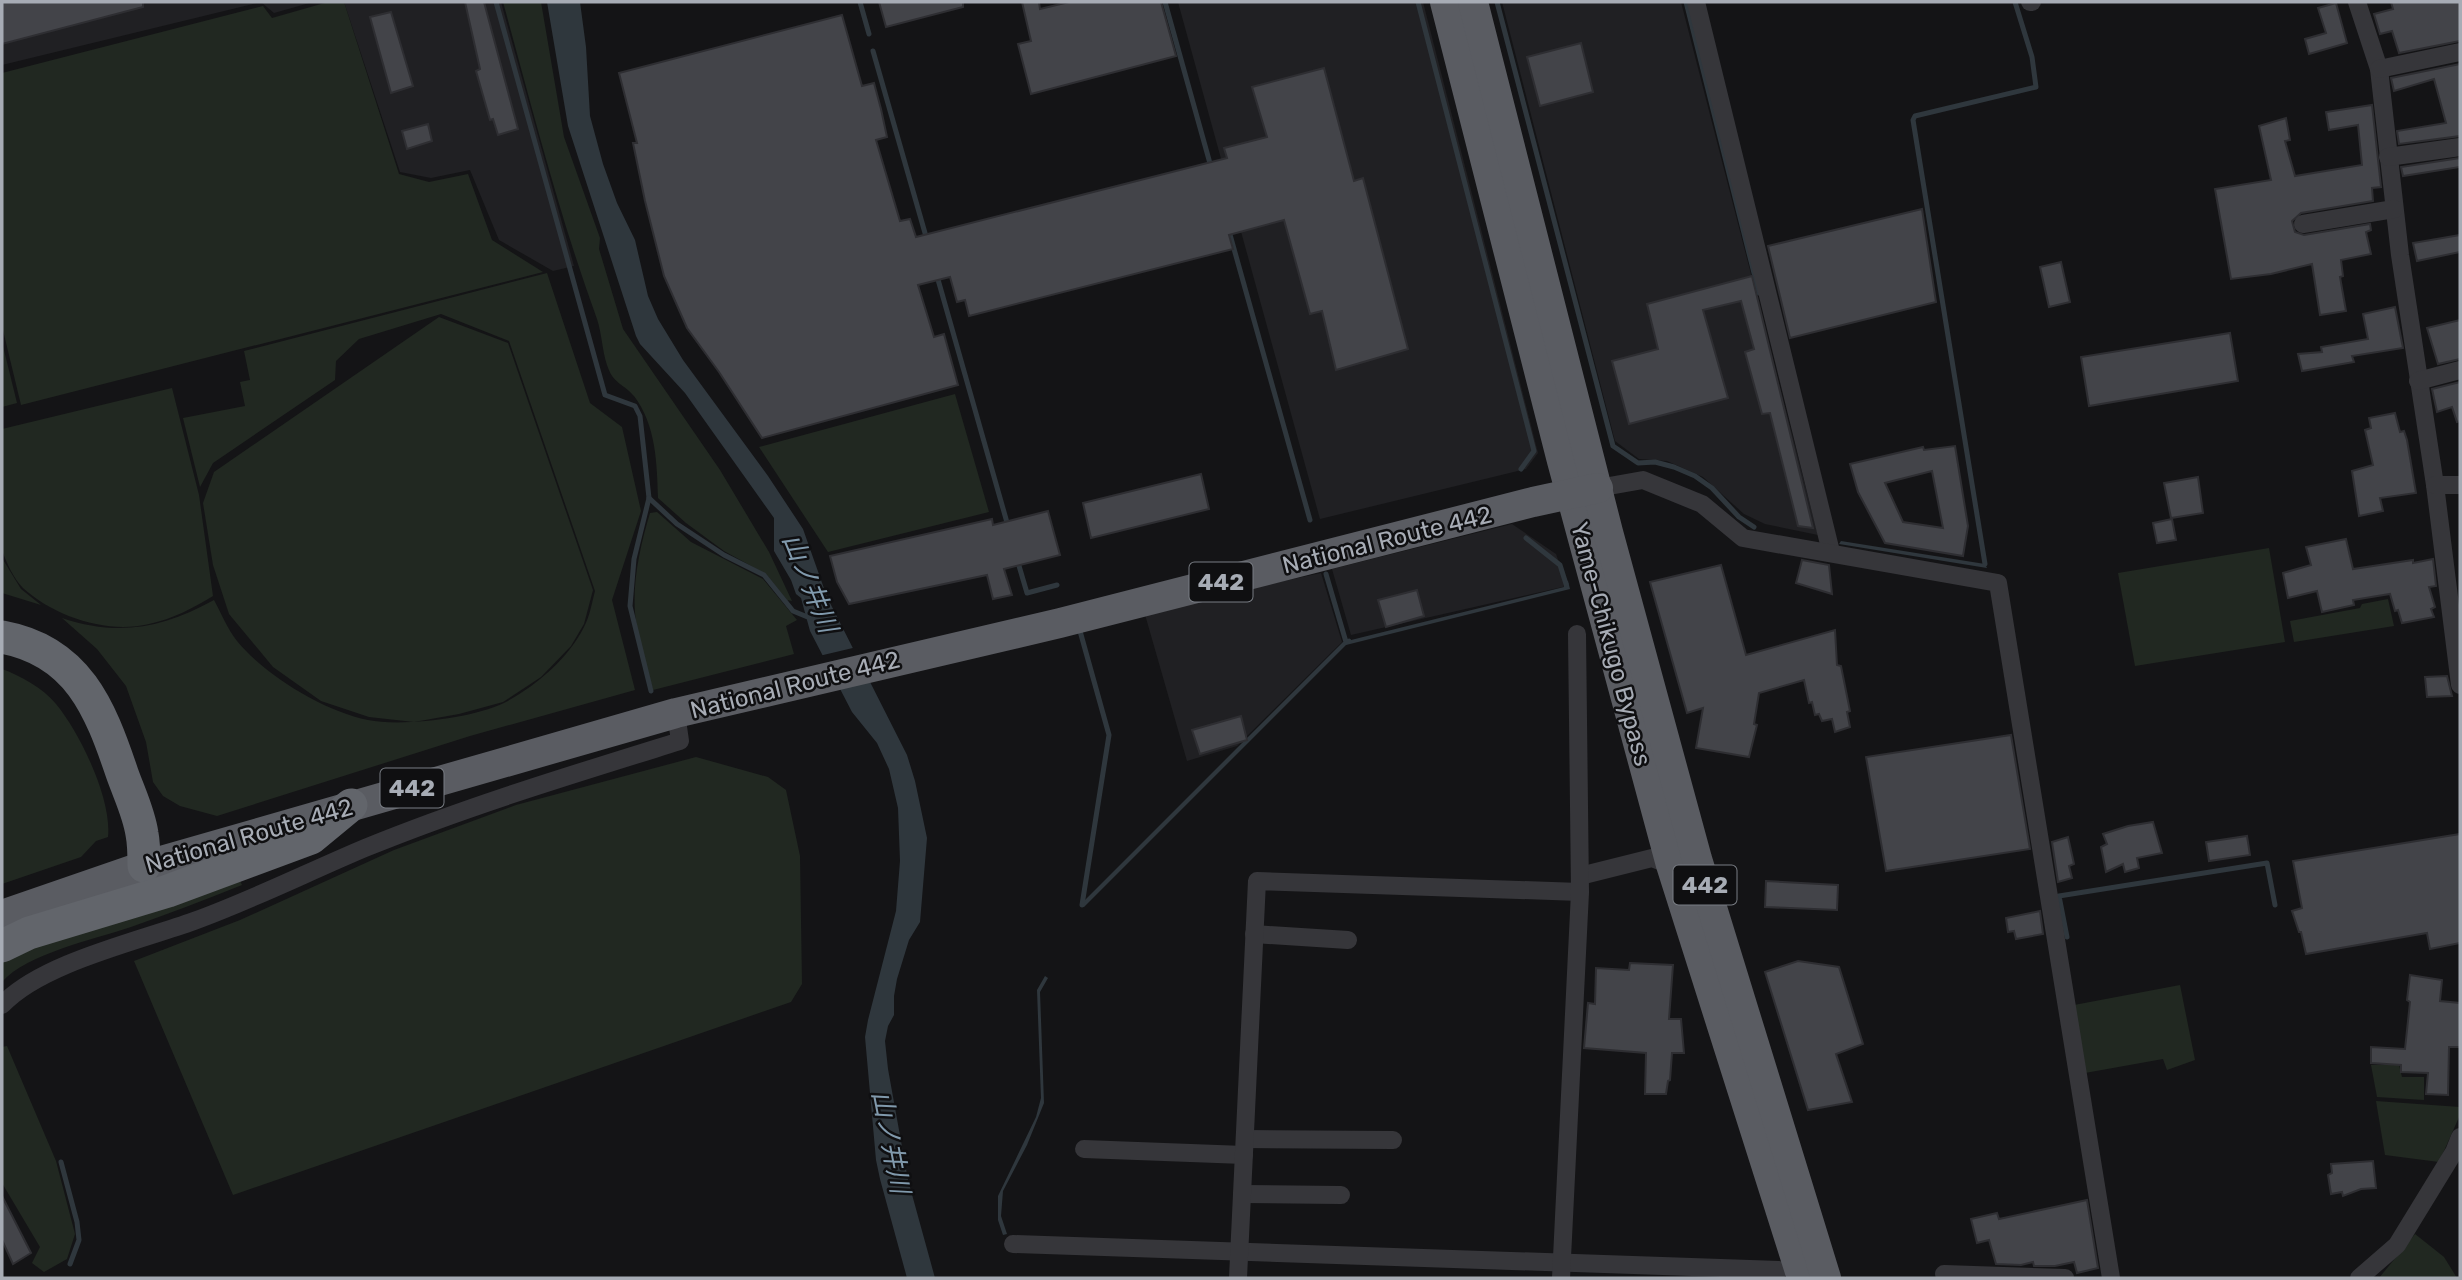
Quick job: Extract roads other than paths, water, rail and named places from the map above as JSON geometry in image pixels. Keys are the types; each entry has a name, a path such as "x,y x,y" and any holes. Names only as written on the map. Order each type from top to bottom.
{"highway":[{"name":"Yame-Chikugo Bypass","path":"1445,2 1584,491 1684,862 1790,1274"},
{"name":"Yame-Chikugo Bypass","path":"1473,2 1584,491"},
{"name":"National Route 442","path":"2,915 144,866 676,713 1060,623 1584,491"},
{"path":"2,636 44,652 72,673 91,695 105,723 143,834 144,866"},
{"path":"2,656 26,663 56,685 84,719 101,758 125,841 144,866"},
{"path":"2,946 29,933 168,891 311,838 351,806"},
{"name":"Yame-Chikugo Bypass","path":"1684,862 1826,1278"}],"street":[{"path":"1696,2 1831,552"},
{"path":"2357,2 2379,69 2394,209 2418,382 2456,613 2460,685"},
{"path":"2379,69 2460,52"},
{"path":"2388,157 2460,147"},
{"path":"2303,223 2394,209"},
{"path":"2418,382 2460,370"},
{"path":"1584,491 1643,480 1702,504 1743,538 1998,583 2111,1278"},
{"path":"2435,485 2460,485"},
{"path":"1561,1271 1580,884 1577,634"},
{"path":"2,1005 12,993 66,965 196,920 367,847 503,795 680,741 676,713"},
{"path":"1238,1278 1256,881 1580,884 1652,858 1684,862"},
{"path":"1254,934 1348,940"},
{"path":"2359,1278 2396,1245 2454,1152 2460,1137"},
{"path":"1084,1149 1244,1147 1393,1140"},
{"path":"1242,1194 1341,1195"},
{"path":"1013,1244 1240,1253 1561,1271 1790,1274"},
{"path":"1944,1274 2066,1278"}],"water":[{"name":"山ノ井川","path":"547,2 580,2 590,116 617,203 635,240 648,296 658,319 683,360 768,476 803,529 827,597 907,755 915,781 927,838 920,922 909,940 897,979 894,1015 885,1041 908,1180 935,1278 907,1278 876,1160 865,1037 896,911 900,861 898,808 889,769 877,743 852,712 810,631 801,598 796,594 774,551 774,518 685,393 640,344 636,336 568,126"},
{"path":"1841,541 1985,564 1987,568 1839,544"},
{"path":"1564,580 1568,581 1570,589 1346,645 1084,907 1080,905 1343,642 1564,587"},
{"path":"1045,976 1048,978 1040,992 1044,1103 1027,1145 1003,1191 1001,1216 1007,1234 1003,1235 998,1220 998,1196 1036,1117 1041,1098 1037,990"}],"waterway":[{"path":"496,2 605,395 635,406 640,416 649,498 634,559 630,606 651,691"},
{"path":"860,2 869,34"},
{"path":"1165,2 1211,167"},
{"path":"1418,2 1534,451 1521,469"},
{"path":"1497,2 1613,446 1638,463 1655,462 1695,476 1712,488 1739,517 1754,527"},
{"path":"1686,2 1759,293"},
{"path":"1985,564 1913,120 1915,116 2036,87 2032,57 2015,2"},
{"path":"873,51 927,240"},
{"path":"1229,231 1310,520"},
{"path":"937,276 1008,526"},
{"name":"山ノ井川","path":"649,498 677,524 724,555 764,575 793,611 810,618"},
{"path":"1526,538 1560,565 1566,584"},
{"path":"1017,559 1027,593 1057,585"},
{"path":"1326,574 1346,642 1349,641"},
{"path":"1080,631 1109,735 1082,905"},
{"path":"2067,937 2059,896 2267,863 2275,905"},
{"path":"61,1162 79,1240 70,1264"}]}
